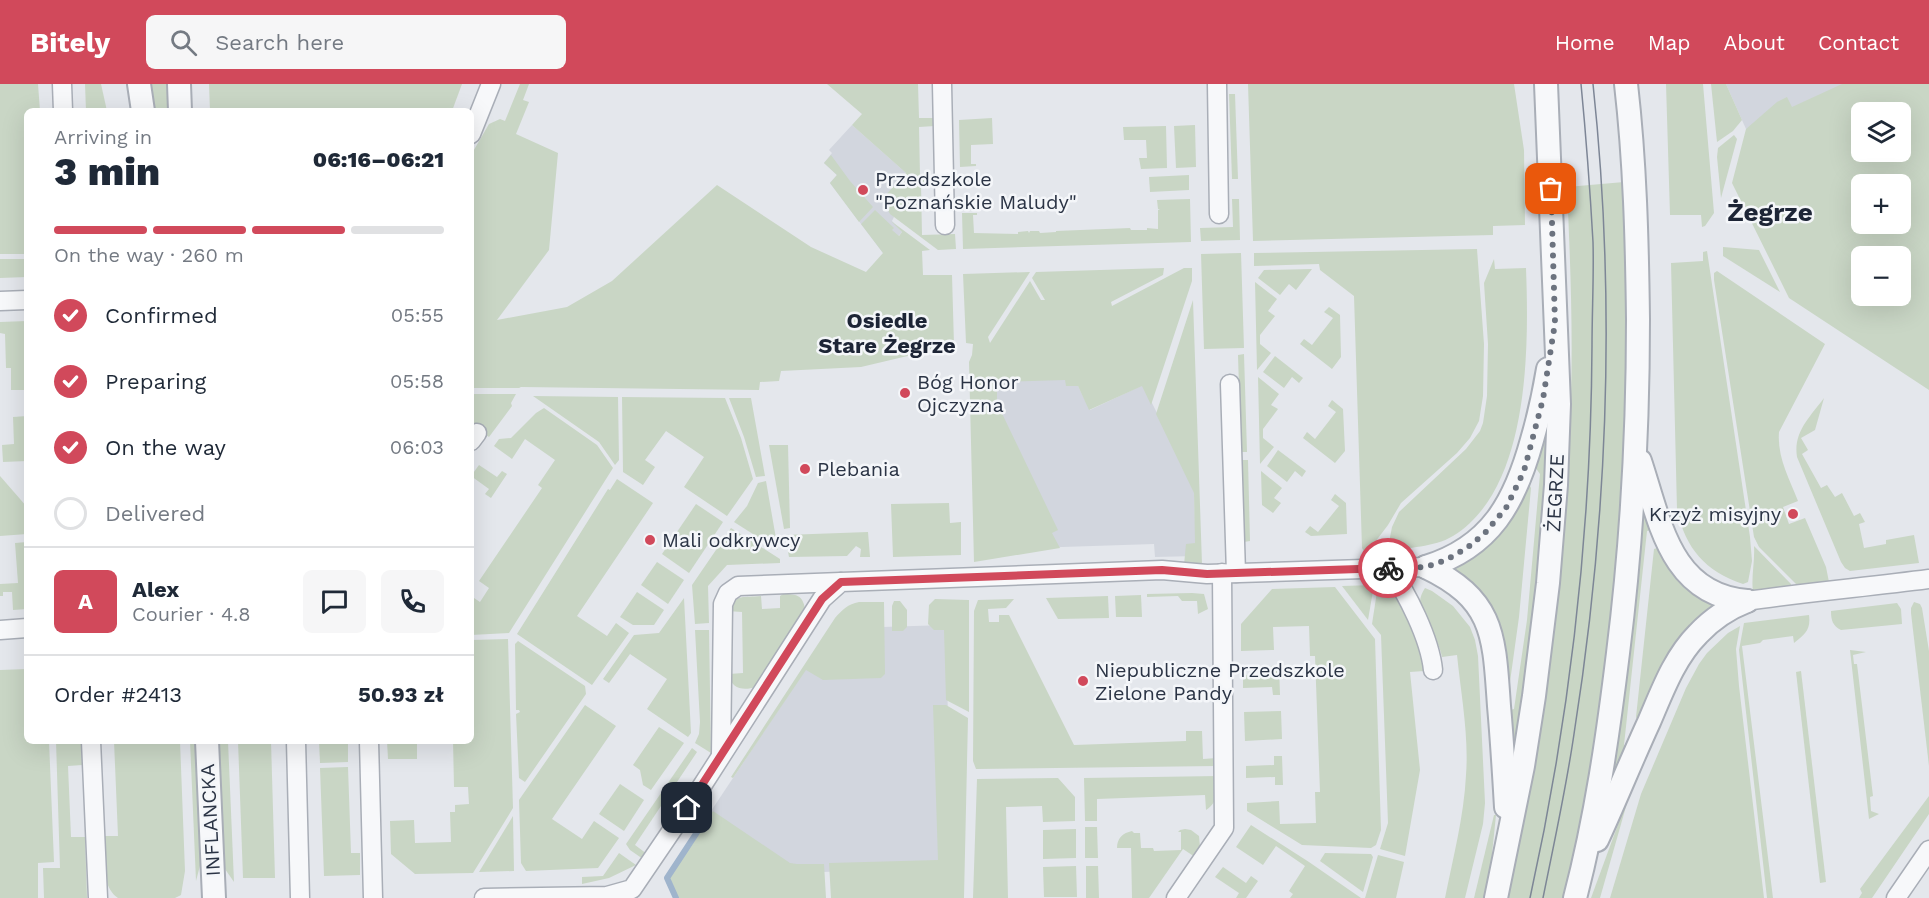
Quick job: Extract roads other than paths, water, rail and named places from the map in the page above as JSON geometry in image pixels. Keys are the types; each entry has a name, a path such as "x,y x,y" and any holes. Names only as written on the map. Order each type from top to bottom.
{"street":[{"path":"62,84 63,108"},
{"path":"139,84 143,108"},
{"path":"179,84 180,108"},
{"path":"474,126 491,84"},
{"path":"942,84 945,225"},
{"path":"1217,84 1219,213"},
{"path":"1536,84 1547,128"},
{"name":"ŻEGRZE","path":"1496,898 1534,696 1553,531 1559,404 1546,84"},
{"path":"1577,890 1595,806 1614,687 1631,537 1638,393 1638,258 1632,142 1626,84"},
{"path":"1632,142 1641,84"},
{"path":"0,301 24,300"},
{"path":"721,755 723,604 728,592 738,586 1162,570 1207,574 1426,567 1457,554 1476,541 1496,521 1524,471 1543,399 1555,323"},
{"path":"1176,898 1224,828 1230,384"},
{"path":"1636,449 1667,541 1677,561 1696,580 1714,593 1747,601"},
{"path":"1426,567 1448,578 1469,595 1482,612 1491,631 1496,656 1508,841"},
{"path":"1389,568 1401,584 1426,639 1433,669"},
{"path":"1577,890 1665,685 1690,642 1705,627 1726,611 1747,601 1929,579"},
{"path":"484,898 607,897 632,889 822,599 841,582"},
{"path":"0,630 24,628"},
{"path":"91,744 98,898"},
{"name":"INFLANCKA","path":"207,744 214,898"},
{"path":"296,744 300,898"},
{"path":"369,744 373,898"},
{"path":"1896,898 1929,850"}],"waterway":[{"path":"676,898 667,878 707,817"}],"tram line":[{"path":"1530,898 1567,693 1576,624 1588,485 1593,242 1581,84"},
{"path":"1543,898 1567,775 1586,653 1601,491 1605,409 1605,246 1593,84"}],"place":[{"name":"Przedszkole \"Poznańskie Maludy\"","path":"863,190"},
{"name":"Bóg Honor Ojczyzna","path":"905,393"},
{"name":"Plebania","path":"805,469"},
{"name":"Krzyż misyjny","path":"1793,514"},
{"name":"Mali odkrywcy","path":"650,540"},
{"name":"Niepubliczne Przedszkole Zielone Pandy","path":"1083,681"}],"district":[{"name":"Żegrze","path":"1770,212"},
{"name":"Osiedle Stare Żegrze","path":"887,332"}]}
